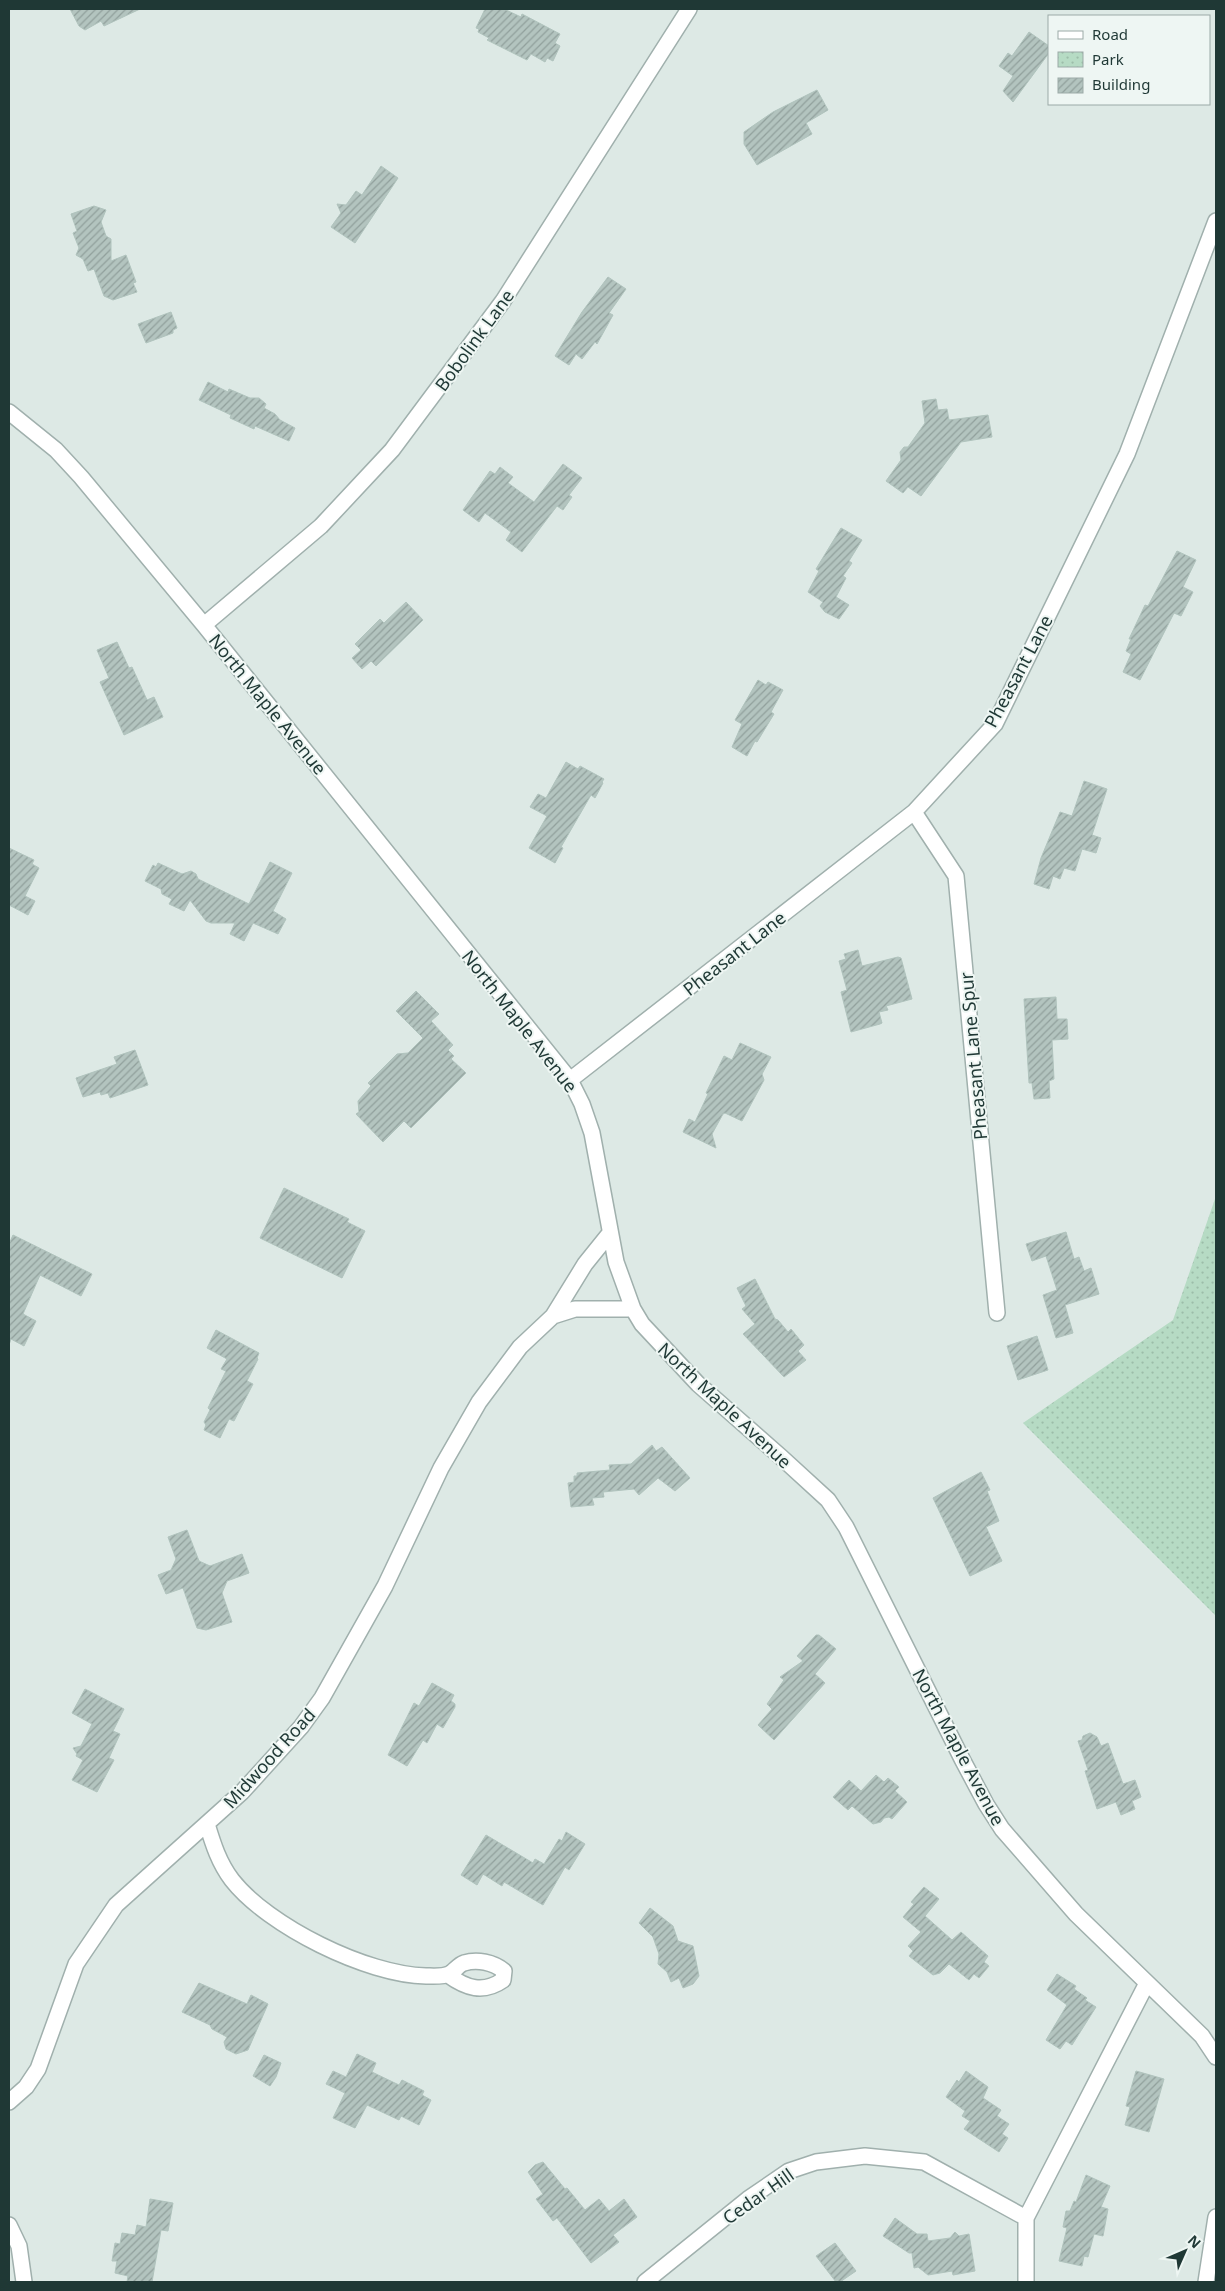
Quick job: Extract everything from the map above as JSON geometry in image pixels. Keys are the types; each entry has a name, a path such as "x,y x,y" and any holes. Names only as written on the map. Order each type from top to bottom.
{"street":[{"name":"Bobolink Lane","path":"204,625 322,526 392,450 503,301 689,9"},
{"name":"Pheasant Lane","path":"570,1080 914,812 995,724 1126,454 1216,221"},
{"name":"North Maple Avenue","path":"9,412 35,432 62,457 204,625 570,1080 582,1104 592,1133 616,1262 633,1309 642,1324 698,1384 828,1500 846,1527 962,1759 1002,1829 1071,1909 1215,2049"},
{"name":"Pheasant Lane Spur","path":"914,812 956,876 997,1313"},
{"name":"Midwood Road","path":"9,2102 26,2087 38,2069 76,1964 116,1904 242,1792 301,1727 322,1698 385,1586 441,1468 479,1402 520,1347 553,1316 585,1264 601,1241 610,1233"},
{"name":"Midwood Road","path":"553,1316 576,1309 633,1309"},
{"path":"207,1824 218,1859 231,1879 245,1894 287,1927 324,1946 394,1972 425,1976 448,1975"},
{"path":"1026,2282 1026,2218 1147,1983"},
{"name":"Cedar Hill","path":"645,2282 748,2199 789,2171 816,2162 865,2156 924,2162 1026,2218"},
{"path":"1210,2273 1216,2217"},
{"path":"9,2225 19,2246 24,2282"}],"green space":[{"path":"1216,1196 1216,1616 1023,1423 1173,1320"}],"building":[{"path":"70,9 140,9 104,26 101,21 85,30 79,26"},
{"path":"485,9 504,9 521,17 522,14 560,34 555,43 560,46 553,61 547,58 545,62 531,54 527,60 487,40 489,38 478,32 479,29 476,28"},
{"path":"1029,32 1048,45 1048,54 1013,102 1003,91 1013,76 999,66 1008,53 1012,56"},
{"path":"817,90 828,110 806,123 812,134 757,165 744,144 744,132 773,112"},
{"path":"381,166 398,178 355,243 331,227 341,213 337,204 346,205 356,191 362,195"},
{"path":"94,206 106,210 101,222 106,236 111,239 111,261 126,255 136,282 133,283 137,292 113,300 104,296 94,269 88,271 83,259 76,255 79,248 73,233 77,231 71,214"},
{"path":"608,277 626,289 609,313 613,315 597,344 595,342 582,359 576,354 569,365 555,356 582,312"},
{"path":"171,312 177,328 173,330 173,333 146,343 138,324"},
{"path":"208,382 228,392 229,389 250,398 259,398 266,404 264,408 295,428 289,441 255,426 254,429 230,418 231,415 199,400"},
{"path":"936,399 938,410 947,409 949,420 988,415 992,437 961,442 921,496 908,487 903,493 886,481 901,460 900,452 904,447 908,447 925,423 922,401"},
{"path":"563,464 582,478 569,495 572,497 563,510 557,506 522,552 506,540 511,532 485,513 479,522 463,510 490,471 495,474 500,467 513,477 508,483 534,502"},
{"path":"841,528 862,540 849,561 852,563 843,576 846,578 836,597 849,605 839,619 825,612 820,606 823,602 808,592 819,571 816,569"},
{"path":"1177,551 1196,560 1183,587 1193,592 1181,616 1174,613 1140,680 1123,672 1131,654 1126,651 1131,639 1129,639 1145,605 1148,606"},
{"path":"406,602 423,620 376,666 371,661 362,669 352,658 361,650 355,644 380,619 384,623"},
{"path":"117,642 129,668 132,667 147,700 154,697 163,717 124,735 100,682 109,678 97,650"},
{"path":"758,680 766,685 768,682 783,690 771,712 774,714 747,756 732,747 742,724 735,720"},
{"path":"566,762 578,769 580,766 604,779 595,798 591,795 561,847 563,848 555,863 529,848 547,816 530,807 538,794 546,798"},
{"path":"1084,781 1107,789 1092,835 1101,838 1096,853 1082,849 1075,871 1064,868 1060,879 1053,876 1049,889 1034,884 1041,858 1060,812 1072,816"},
{"path":"9,848 34,860 32,864 39,868 25,896 35,901 28,915 9,905"},
{"path":"270,862 292,873 273,911 286,919 278,934 253,923 244,941 230,934 235,923 211,923 206,921 190,900 184,911 169,904 172,899 162,894 161,889 145,881 153,865 156,867 158,863 182,874 191,871 196,874 198,879 249,904"},
{"path":"858,950 862,966 898,957 901,958 912,999 886,1006 888,1010 879,1012 882,1023 851,1032 841,992 847,990 839,961 846,959 844,954"},
{"path":"416,991 439,1014 431,1021 453,1045 448,1050 454,1056 451,1059 466,1073 411,1128 404,1121 383,1142 356,1114 359,1112 358,1101 371,1086 368,1083 397,1054 408,1053 423,1038 396,1011"},
{"path":"1056,997 1057,1019 1067,1019 1068,1039 1052,1040 1054,1079 1049,1081 1050,1098 1034,1099 1032,1083 1029,1083 1024,999"},
{"path":"740,1043 771,1057 762,1074 764,1080 742,1121 725,1113 723,1114 712,1134 716,1148 683,1132 689,1119 695,1122 708,1094 706,1093 724,1056 732,1060"},
{"path":"135,1050 148,1085 110,1098 108,1093 101,1095 100,1092 83,1097 76,1078 117,1064 114,1057"},
{"path":"284,1188 349,1219 347,1222 365,1231 342,1278 260,1238"},
{"path":"1066,1232 1074,1259 1079,1257 1084,1271 1091,1268 1099,1294 1065,1305 1073,1333 1056,1338 1043,1295 1057,1290 1046,1256 1032,1261 1026,1244"},
{"path":"13,1235 92,1274 81,1296 40,1275 23,1314 36,1321 24,1346 11,1339 9,1345 9,1244"},
{"path":"755,1279 775,1319 788,1332 791,1329 804,1345 798,1351 806,1360 784,1377 743,1334 755,1324 742,1309 746,1306 737,1288"},
{"path":"216,1330 259,1353 247,1381 253,1384 234,1421 229,1419 220,1438 204,1430 206,1425 204,1422 210,1410 208,1408 226,1371 221,1369 227,1359 207,1348"},
{"path":"1037,1336 1048,1370 1018,1380 1007,1346"},
{"path":"652,1445 656,1451 662,1447 690,1478 675,1491 658,1478 639,1495 634,1489 603,1492 604,1497 592,1498 594,1505 571,1507 568,1483 574,1482 574,1476 577,1476 577,1473 610,1470 609,1465 631,1464"},
{"path":"981,1472 990,1490 987,1491 999,1521 986,1527 1002,1561 970,1576 933,1498"},
{"path":"187,1530 199,1561 210,1566 242,1554 249,1573 227,1581 222,1593 232,1622 206,1630 197,1628 183,1588 166,1594 158,1575 171,1570 176,1559 168,1537"},
{"path":"816,1635 819,1635 836,1649 815,1674 825,1683 774,1740 758,1725 772,1709 767,1704 784,1680 780,1677 803,1661 797,1656"},
{"path":"432,1683 454,1695 451,1701 455,1704 455,1707 443,1728 437,1724 427,1743 423,1740 407,1766 388,1755 414,1703 419,1706"},
{"path":"85,1689 124,1709 113,1731 120,1734 109,1758 114,1760 97,1792 72,1780 83,1760 76,1756 77,1754 73,1748 81,1746 92,1724 72,1713"},
{"path":"1090,1733 1097,1737 1101,1746 1108,1743 1123,1784 1135,1780 1141,1797 1132,1801 1135,1809 1121,1815 1116,1802 1097,1809 1085,1771 1088,1770 1078,1741"},
{"path":"876,1775 884,1782 888,1778 899,1787 895,1791 907,1802 892,1819 889,1817 884,1818 881,1822 873,1824 852,1806 848,1810 833,1797 849,1780 861,1791"},
{"path":"566,1832 585,1844 569,1870 565,1867 543,1905 504,1882 502,1886 483,1874 477,1885 461,1875 486,1835 533,1863 535,1859 544,1864 559,1839 562,1841"},
{"path":"924,1887 939,1899 925,1916 952,1940 961,1932 988,1956 984,1962 989,1966 979,1978 974,1974 969,1980 949,1964 940,1973 933,1975 909,1956 913,1951 908,1946 921,1932 903,1917 914,1904 911,1902"},
{"path":"650,1908 673,1926 678,1941 693,1946 699,1976 693,1984 683,1988 679,1978 671,1982 667,1972 658,1964 659,1954 653,1937 639,1923"},
{"path":"1057,1974 1076,1986 1074,1989 1087,1998 1085,2000 1096,2007 1072,2045 1066,2041 1060,2049 1046,2040 1067,2005 1047,1990"},
{"path":"199,1983 247,2004 251,1995 268,2004 248,2050 236,2054 226,2049 224,2042 227,2037 212,2029 210,2025 182,2012"},
{"path":"357,2054 376,2063 372,2072 399,2085 402,2080 424,2091 422,2095 431,2100 419,2125 401,2116 399,2120 367,2105 355,2128 333,2118 345,2093 326,2084 333,2071 346,2077"},
{"path":"264,2055 281,2063 276,2077 270,2086 253,2076"},
{"path":"966,2071 988,2087 983,2098 1001,2110 997,2116 1009,2124 1002,2134 1008,2138 999,2152 964,2129 970,2121 962,2116 965,2111 946,2097 957,2080 959,2082"},
{"path":"1136,2071 1164,2079 1149,2132 1125,2125 1130,2107 1126,2106"},
{"path":"543,2162 585,2210 599,2199 609,2211 624,2199 637,2217 613,2235 619,2242 591,2263 557,2218 553,2221 536,2199 543,2194 528,2172 535,2165"},
{"path":"1086,2175 1110,2186 1101,2207 1108,2209 1103,2236 1094,2234 1088,2257 1084,2256 1082,2266 1059,2261 1067,2228 1063,2227 1066,2211 1070,2211 1074,2201 1076,2202"},
{"path":"150,2199 173,2203 168,2231 161,2230 152,2282 127,2282 128,2276 115,2273 117,2261 112,2261 115,2243 120,2244 122,2233 135,2235 137,2225 146,2227"},
{"path":"895,2218 917,2234 927,2234 928,2241 950,2238 955,2232 959,2236 969,2234 975,2271 953,2275 952,2271 928,2275 918,2267 914,2268 912,2253 909,2253 883,2236"},
{"path":"835,2243 856,2271 840,2282 836,2282 816,2256"}]}
